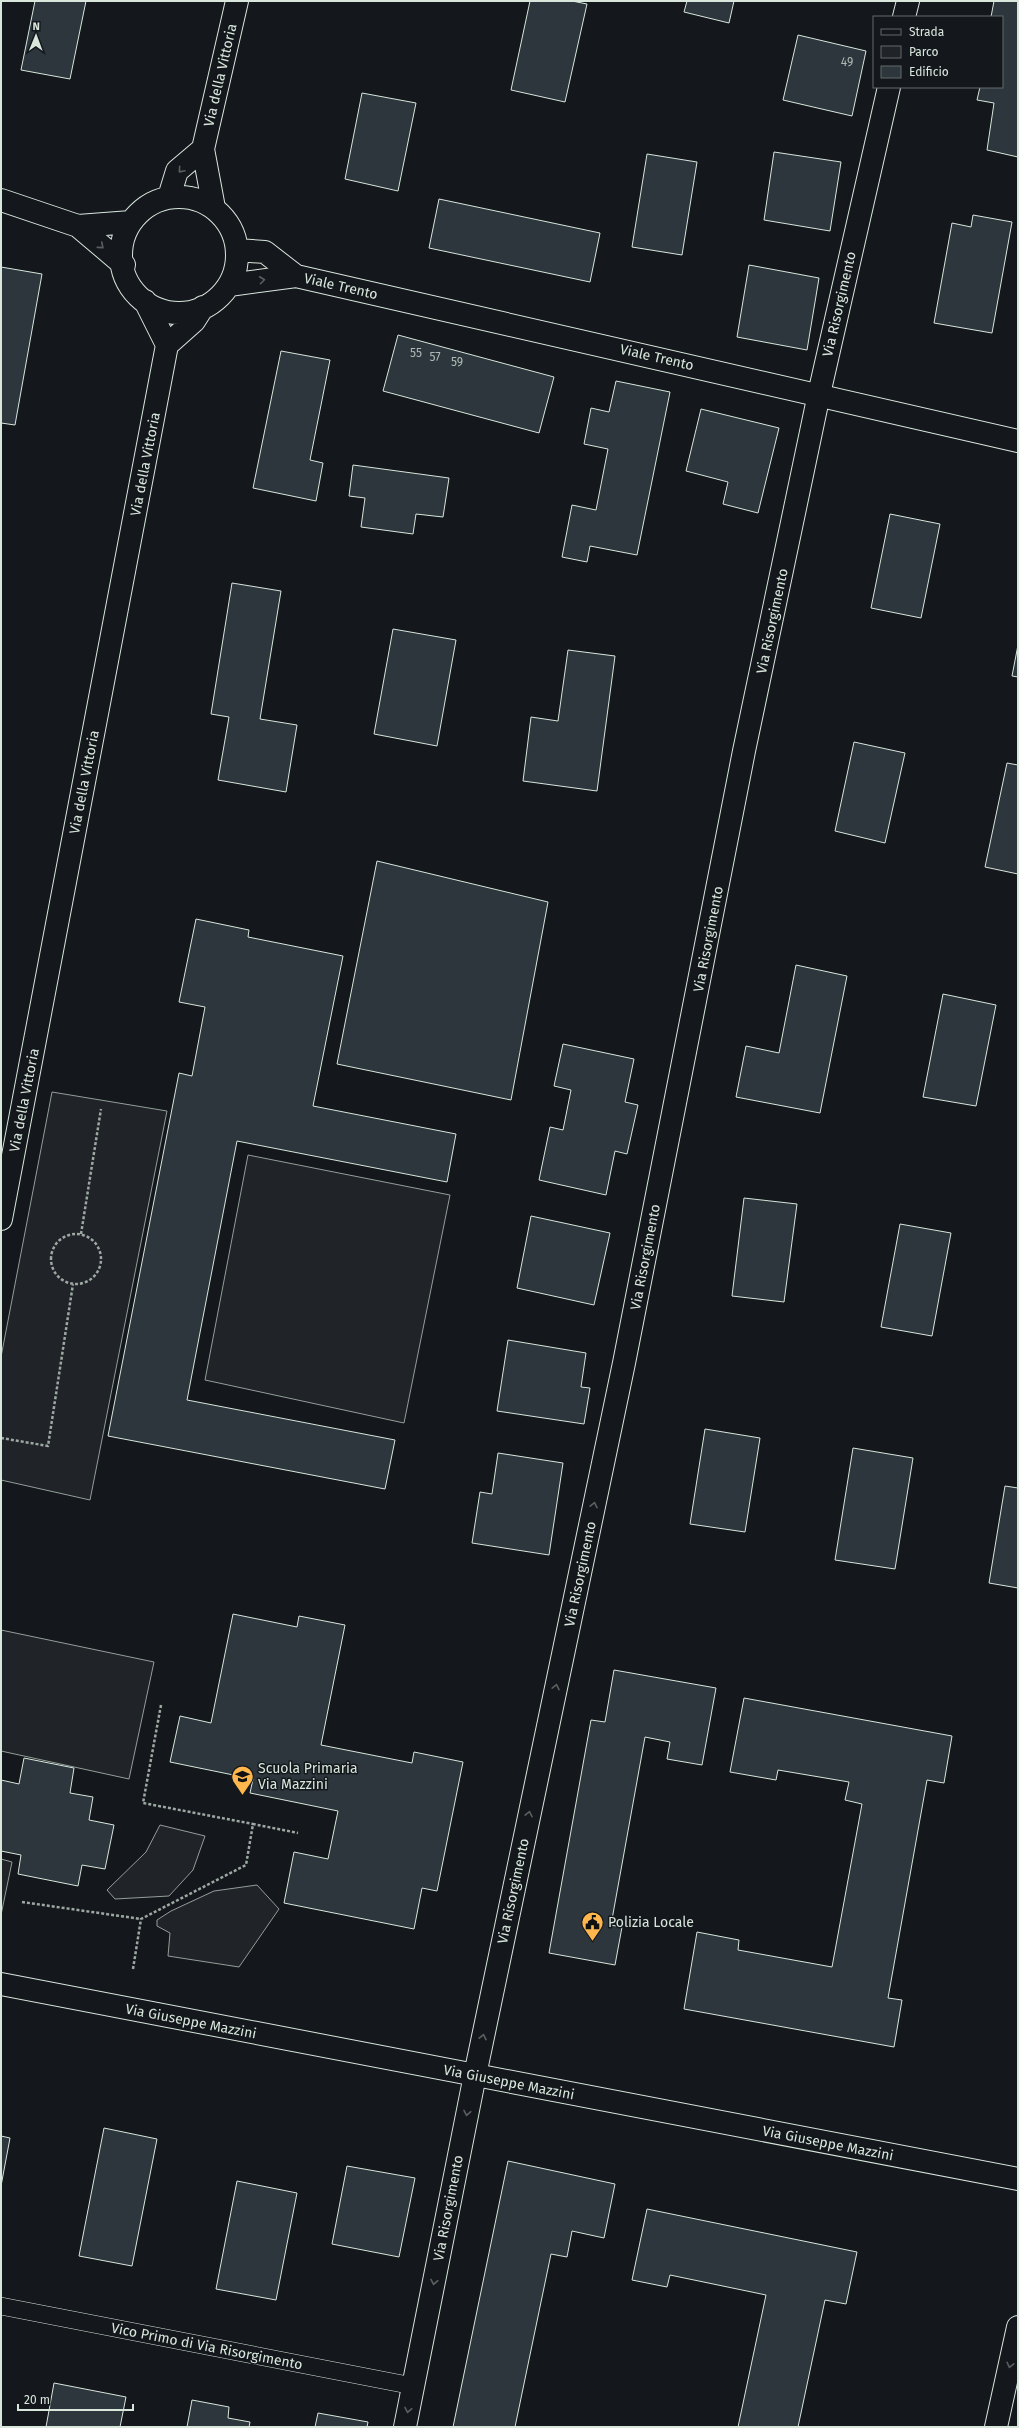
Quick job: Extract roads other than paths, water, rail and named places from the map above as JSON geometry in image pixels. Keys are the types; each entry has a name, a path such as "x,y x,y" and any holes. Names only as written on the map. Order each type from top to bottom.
{"street":[{"name":"Via della Vittoria","path":"214,208 203,149 237,1"},
{"path":"904,16 908,1"},
{"name":"Via Risorgimento","path":"405,2427 475,2075 624,1363 744,751 819,394 888,88"},
{"path":"170,197 177,171 203,149"},
{"path":"170,197 185,197 200,201 214,208 225,219 233,233 237,250 236,268 229,284 215,300 203,307 179,312 160,310 145,301 130,285 125,276 121,251 124,236 131,222 141,211 154,202 170,197"},
{"path":"1,200 78,226 124,266"},
{"path":"78,226 131,222"},
{"name":"Viale Trento","path":"237,250 265,252 296,276"},
{"name":"Viale Trento","path":"229,284 296,276 819,394 1018,441"},
{"path":"145,301 167,345 194,321 203,307"},
{"name":"Via della Vittoria","path":"1,1219 167,345"},
{"name":"Via Giuseppe Mazzini","path":"1,1984 1018,2179"},
{"path":"996,2427 1018,2327"}],"lane":[{"name":"Vico Primo di Via Risorgimento","path":"1,2306 413,2386"}],"place":[{"name":"Scuola Primaria Via Mazzini","path":"242,1796"},
{"name":"Polizia Locale","path":"592,1942"}]}
